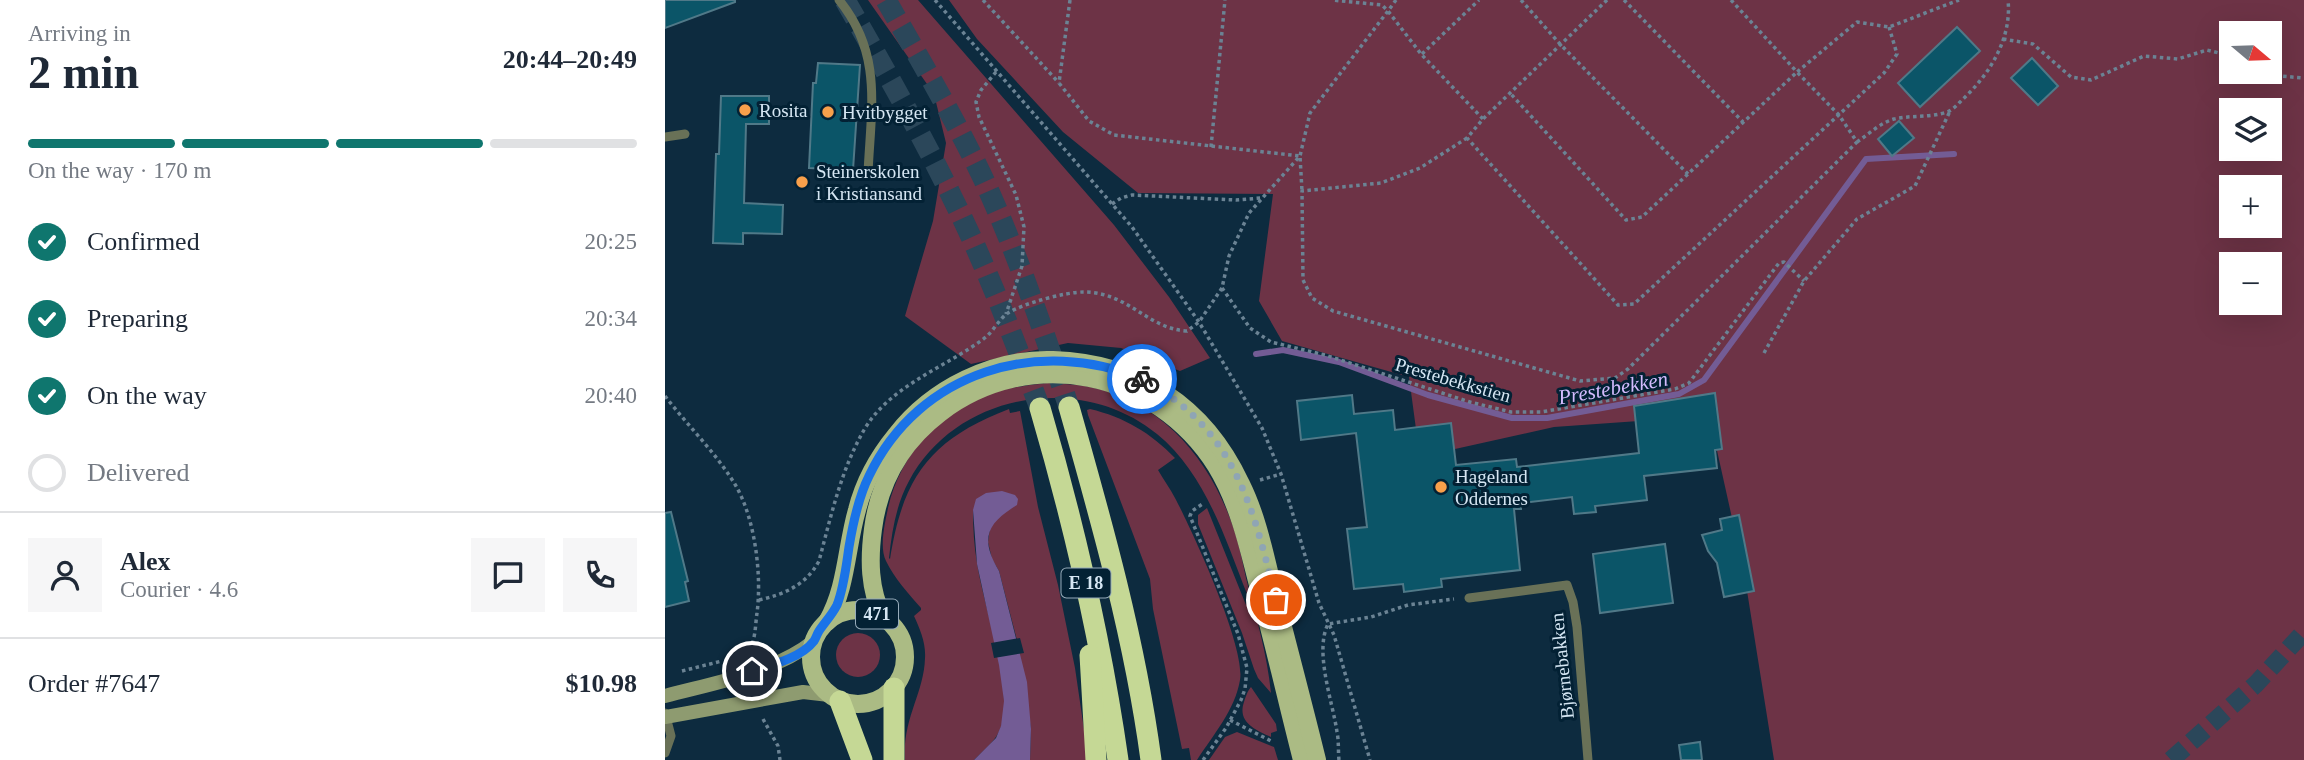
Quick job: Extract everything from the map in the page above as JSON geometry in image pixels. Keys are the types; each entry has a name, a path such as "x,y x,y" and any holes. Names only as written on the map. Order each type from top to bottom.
{"highway":[{"name":"E 18","path":"1069,407 1102,522 1125,621 1151,760"},
{"name":"E 18","path":"1040,408 1067,499 1090,601 1118,760"},
{"name":"E 18","path":"1090,601 1091,686 1096,760"},
{"path":"894,688 894,760"},
{"path":"835,698 862,760"}],"main road":[{"name":"471","path":"814,641 827,622 840,594 857,509 869,477 896,434 908,422 947,390 977,374 1003,366 1043,360 1102,365 1141,379 1171,396 1197,418 1228,458 1249,503 1264,550 1317,760"},
{"name":"471","path":"883,617 876,603 871,577 875,514 891,470 918,432 955,402 1006,380 1043,374 1075,375 1105,381 1149,400 1175,418 1197,440 1223,479 1246,538 1302,760"},
{"name":"471","path":"827,622 848,611 872,612 883,617 898,631 905,650 904,670 894,688"},
{"path":"814,641 811,661 813,671 822,688 835,698"},
{"path":"665,696 769,666 795,655 814,641"},
{"path":"665,715 803,692 856,705 873,702 894,688"}],"lane":[{"path":"839,0 863,38 872,77 868,173"},
{"path":"665,137 685,134"},
{"name":"Bjørnebakken","path":"1469,598 1567,585 1577,627 1588,760"},
{"path":"665,715 671,736 665,753"}],"path":[{"path":"935,0 1132,227 1199,322 1262,428 1281,474 1319,603 1334,635 1370,760"},
{"path":"983,0 1059,83 1089,121 1114,135 1300,156"},
{"path":"1059,83 1070,0"},
{"path":"1211,147 1225,0"},
{"path":"1332,0 1382,5 1421,54 1483,119"},
{"path":"1395,0 1310,113 1300,156 1303,281 1311,298 1333,311 1580,381 1615,378 1628,369 1857,142 1896,118 1932,116 1950,111"},
{"path":"1421,54 1479,0"},
{"path":"1521,0 1560,44 1688,174"},
{"path":"1302,191 1381,183 1420,168 1467,138 1483,119 1607,0"},
{"path":"1624,0 1743,122"},
{"path":"1731,0 1839,115 1857,142"},
{"path":"1510,93 1626,220 1642,218 1797,72 1857,22 1889,27 1959,0"},
{"path":"1764,353 1804,281 1857,219 1915,186 1950,111 1979,84 1996,57 2003,39 2008,0"},
{"path":"1467,138 1618,305 1634,304 1884,73 1898,54 1889,27"},
{"path":"2003,39 2033,44 2071,77 2091,80 2144,56 2178,59 2207,50 2219,53"},
{"path":"997,72 981,90 976,103 979,117 1016,195 1021,212 1024,247 1022,266 1006,314"},
{"path":"2282,76 2304,78"},
{"path":"1199,322 1222,288 1225,266 1249,213 1300,156"},
{"path":"1112,204 1132,195 1236,200 1261,198"},
{"name":"Prestebekkstien","path":"1222,288 1250,328 1271,342 1325,355 1470,402 1511,412 1541,412 1675,389 1689,383 1779,263 1784,262 1804,281"},
{"path":"665,396 735,485 744,506 758,560 758,600 753,645 748,653 736,657"},
{"path":"1258,481 1281,474"},
{"path":"1203,760 1230,720 1245,689 1247,668 1238,634 1190,516 1192,511 1204,503"},
{"path":"1328,624 1371,617 1408,605 1469,598"},
{"path":"1328,624 1324,632 1324,662 1338,734 1339,760"},
{"path":"676,673 724,660"},
{"path":"1315,664 1324,662"},
{"path":"763,719 778,746 780,760"},
{"path":"1230,720 1273,741"}],"shaded area":[{"path":"868,0 918,0 1114,225 1169,297 1210,358 1180,371 1121,348 1068,343 971,364 905,316 933,221 946,143 934,94"},
{"path":"949,0 2304,0 2304,760 1774,760 1744,572 1716,446 1681,418 1554,427 1428,455 1423,481 1409,377 1282,341 1259,301 1273,194 1138,193 1063,132 977,39"},
{"path":"1047,383 1090,387 1139,405 1178,435 1195,454 1221,497 1236,535 1264,649 1271,693 1254,669 1198,524 1198,515 1207,508 1246,605 1247,594 1230,551 1201,487 1174,450 1157,434 1126,414 1092,402 1057,398 1022,401 988,411 957,428 930,451 909,481 901,499 889,558 903,505 925,464 959,433 1009,409 1010,413 1020,411 1038,507 1075,668 1086,760 1030,760 1031,729 1018,644 999,571 992,559 988,542 990,528 998,517 973,510 980,581 1004,691 1001,727 993,741 974,760 905,760 907,732 924,671 925,652 914,616 921,608 897,580 884,555 884,528 894,488 913,452 926,436 957,410 995,392"},
{"path":"1087,410 1136,427 1175,458 1158,470 1175,498 1205,561 1235,642 1240,664 1237,691 1223,722 1197,760 1191,760 1189,748 1182,749 1153,609 1150,579 1088,415"},
{"path":"1002,491 1015,495 1018,499 1017,505 998,519 989,533 988,541 989,550 999,571 1027,682 1031,729 1030,760 974,760 996,738 1001,726 1004,701 977,564 973,510 976,499 986,493"},
{"path":"858,633 874,639 880,655 874,671 858,677 842,671 836,655 842,639"},
{"path":"1251,687 1276,724 1277,731 1271,733 1271,737 1254,728 1243,715 1244,702"},
{"path":"1237,732 1274,747 1278,760 1209,760 1225,737"}],"pier":[{"path":"1020,638 1024,653 994,658 991,643"}],"building":[{"path":"665,0 735,0 735,2 665,28"},
{"path":"1957,27 1980,51 1920,107 1898,83"},
{"path":"2032,58 2058,86 2038,105 2011,78"},
{"name":"Hvitbygget","path":"818,63 860,65 853,170 809,168 813,83 816,83"},
{"path":"721,96 769,96 769,124 746,124 744,203 783,205 782,234 743,233 743,244 713,243"},
{"path":"1899,121 1914,138 1892,156 1878,139"},
{"name":"Hageland Oddernes","path":"1715,393 1722,449 1715,450 1717,468 1644,476 1647,500 1595,506 1596,512 1574,514 1572,497 1521,503 1521,509 1514,509 1520,570 1441,579 1442,587 1404,592 1403,584 1354,589 1347,529 1367,527 1356,433 1301,440 1297,401 1352,395 1354,414 1393,410 1395,430 1451,423 1456,465 1516,459 1517,467 1639,453 1634,406"},
{"path":"671,512 688,581 685,582 689,601 665,607 665,513"},
{"path":"1739,515 1754,591 1724,597 1717,563 1708,551 1702,535 1722,530 1720,519"},
{"path":"1665,544 1673,603 1600,613 1593,554"},
{"path":"1700,742 1702,760 1681,760 1679,745"}],"waterway":[{"name":"Prestebekken","path":"1256,354 1283,350 1339,362 1428,395 1512,418 1547,418 1679,394 1704,380 1866,159 1954,154"}],"tunnel":[{"path":"845,0 913,122 964,223 999,301 1040,408"},
{"path":"886,0 983,178 1018,263 1069,407"},
{"path":"2171,760 2256,684 2304,632"}],"way so far":[{"path":"1142,379 1171,396 1197,418 1228,458 1249,503 1276,600"}],"place":[{"name":"Rosita","path":"745,110"},
{"name":"Hvitbygget","path":"828,112"},
{"name":"Steinerskolen i Kristiansand","path":"802,182"},
{"name":"Hageland Oddernes","path":"1441,487"}],"route":[{"path":"752,671 795,655 814,641 827,622 840,594 857,509 869,477 896,434 933,399 977,374 1026,361 1077,361 1102,365 1142,379"}]}
